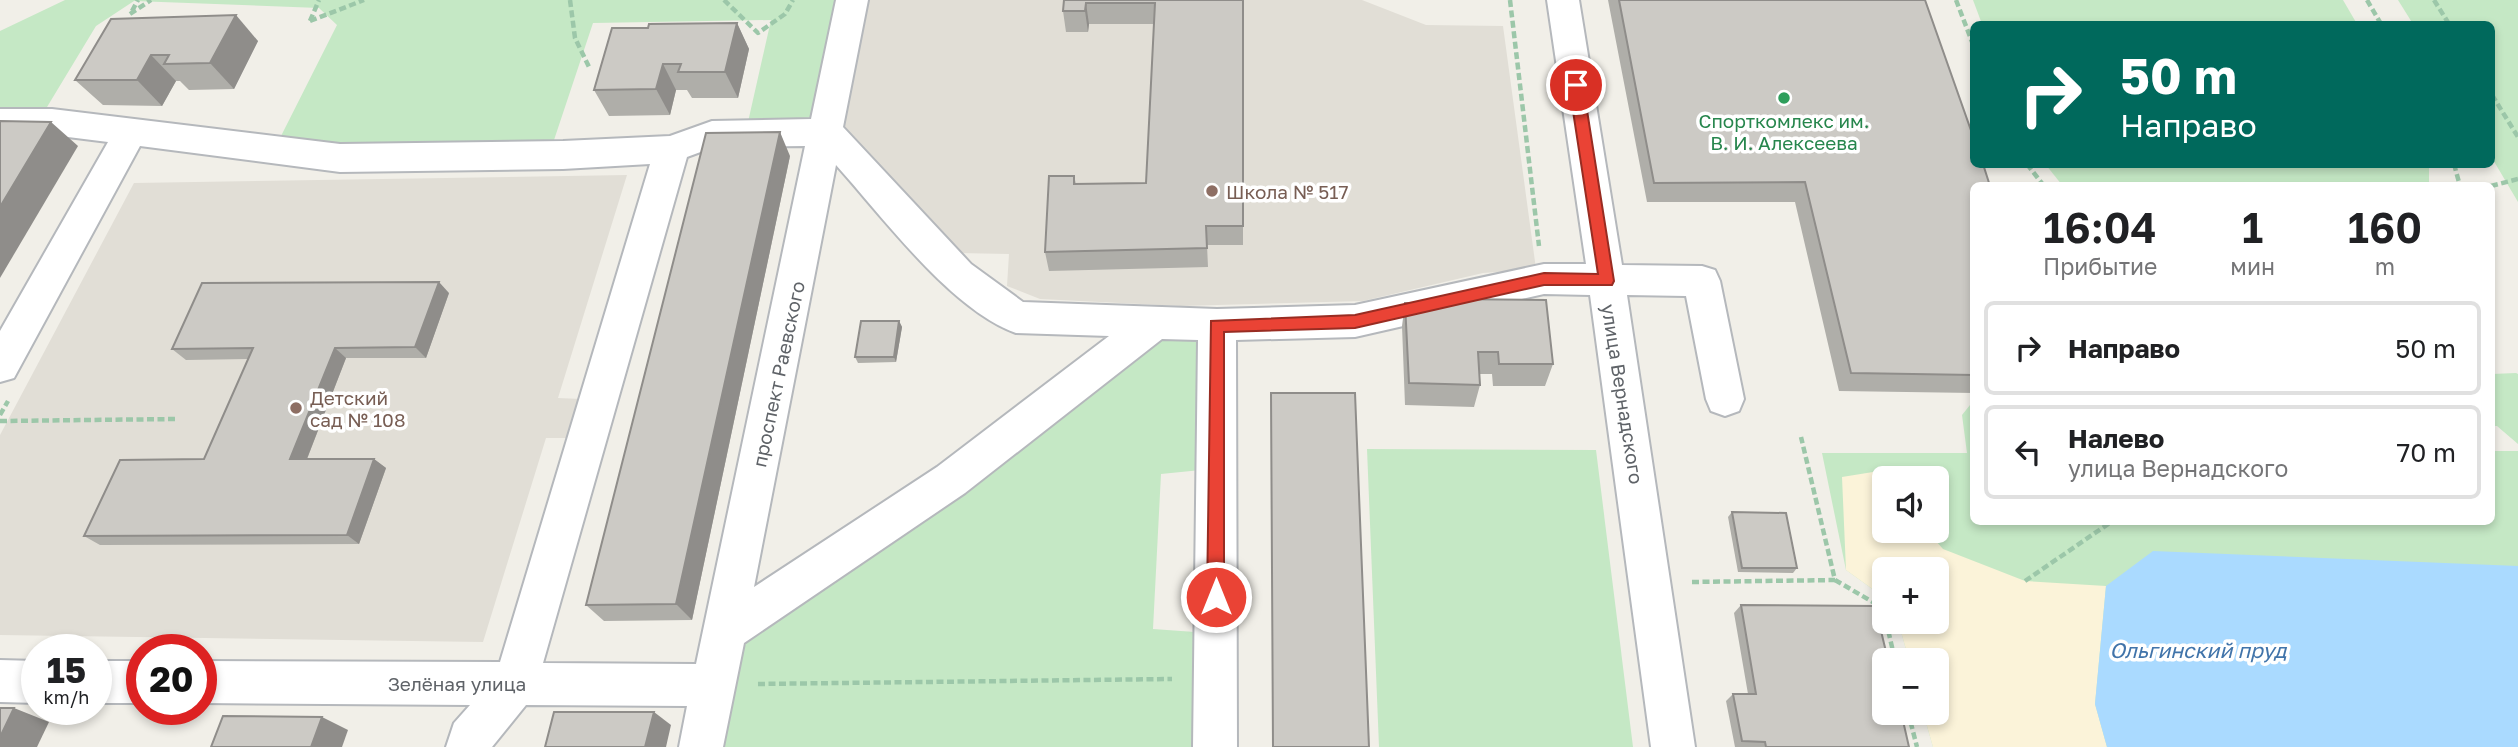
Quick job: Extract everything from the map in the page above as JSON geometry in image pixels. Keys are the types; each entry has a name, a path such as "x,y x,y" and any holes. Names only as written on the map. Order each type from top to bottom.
{"street":[{"name":"проспект Раевского","path":"701,747 852,0"},
{"name":"улица Вернадского","path":"1563,0 1673,747"},
{"path":"0,122 52,122 340,158 563,155 671,149 712,134 827,132 958,275 1016,317 1217,325 1355,321 1544,279 1702,281 1725,399"},
{"path":"0,366 131,132"},
{"path":"468,747 470,739 515,684 671,149"},
{"path":"725,631 951,480 1156,322"},
{"path":"1215,747 1217,325"},
{"path":"0,681 21,682"},
{"name":"Зелёная улица","path":"217,682 713,685"}],"path":[{"path":"138,0 130,14 151,0"},
{"path":"319,0 310,21 364,0"},
{"path":"570,0 575,38 590,69"},
{"path":"724,0 758,33 785,14 793,0"},
{"path":"1510,0 1544,279"},
{"path":"1956,0 1970,37"},
{"path":"2367,0 2379,21"},
{"path":"2434,0 2447,21"},
{"path":"2495,100 2518,137"},
{"path":"2030,168 2041,182"},
{"path":"2495,185 2518,179"},
{"path":"0,421 178,419"},
{"path":"1801,438 1835,580"},
{"path":"2025,581 2107,525"},
{"path":"1692,582 1835,580 1872,602"},
{"path":"713,685 1215,678"},
{"path":"1911,725 1917,747"}],"shaded area":[{"name":"Школа № 517","path":"868,0 1362,0 1426,25 1503,26 1536,269 1483,273 1363,301 1181,306 1040,299 1007,286 1009,254 957,253 842,129"},
{"name":"Детский сад № 108","path":"627,175 558,398 581,399 569,438 546,438 483,642 217,638 217,634 126,634 126,637 112,637 112,634 0,635 0,435 134,183"}],"green space":[{"path":"65,0 840,0 817,117 748,122 771,20 593,23 553,143 350,144 279,140 337,25 319,8 134,1 96,26 44,112 0,112 0,31"},
{"path":"1973,0 2343,0 2355,21 1981,21"},
{"path":"2398,0 2518,0 2518,202 2495,163 2495,21 2411,21"},
{"path":"2048,168 2429,168 2429,182 2060,182"},
{"path":"1158,335 1199,337 1201,470 1161,474 1153,629 1195,632 1195,747 719,747 737,640"},
{"path":"2495,374 2518,374 2518,444 2495,426"},
{"path":"1970,405 1970,525 2495,525 2495,451 2518,451 2518,747 1933,747 1927,725 1949,725 1949,648 1906,648 1902,634 1949,634 1949,557 1872,557 1872,589 1846,570 1822,453 1967,453 1962,415"},
{"path":"1367,449 1596,450 1633,747 1379,747"}],"sand":[{"path":"1872,472 1872,543 1938,543 1943,549 2025,581 2106,586 2095,704 2107,747 1933,747 1927,725 1949,725 1949,648 1906,648 1902,634 1949,634 1949,557 1872,557 1872,589 1846,570 1842,477"}],"water":[{"name":"Ольгинский пруд","path":"2153,551 2518,566 2518,747 2107,747 2095,704 2106,586"}],"building":[{"path":"1064,0 1243,0 1243,226 1206,226 1207,248 1045,252 1049,176 1074,176 1074,184 1146,183 1155,3 1086,3 1085,11 1063,11"},
{"name":"Спорткомлекс им. В. И. Алексеева","path":"1619,0 1925,0 1970,128 1970,168 1984,168 1989,182 1970,182 1970,375 1851,373 1805,182 1654,183"},
{"path":"236,15 210,63 164,64 169,55 151,55 137,80 75,80 111,19"},
{"path":"737,23 725,72 678,72 681,64 663,64 656,89 594,90 612,28 648,28 649,24"},
{"path":"0,121 51,122 0,207"},
{"path":"780,132 676,604 586,605 706,133"},
{"path":"439,282 415,347 335,348 290,459 374,459 347,535 84,536 120,460 204,459 253,348 172,349 202,283"},
{"path":"1445,299 1546,300 1553,364 1499,364 1498,352 1478,352 1480,385 1409,383 1405,303 1446,304"},
{"path":"861,321 899,321 894,357 855,357"},
{"path":"1271,393 1355,393 1369,747 1273,747"},
{"path":"1732,512 1786,513 1797,568 1742,568"},
{"path":"1741,605 1872,606 1872,634 1882,634 1885,648 1872,648 1872,725 1904,725 1909,747 1766,747 1765,742 1742,741 1733,694 1756,694"},
{"path":"0,708 14,708 0,737"},
{"path":"554,712 654,712 645,747 545,747"},
{"path":"223,716 322,717 311,747 211,747"}],"place":[{"name":"Спорткомлекс им. В. И. Алексеева","path":"1784,98"},
{"name":"Школа № 517","path":"1212,191"},
{"name":"Детский сад № 108","path":"296,408"}],"route":[{"path":"1216,597 1217,325 1355,321 1544,279 1606,281 1576,85"}]}
